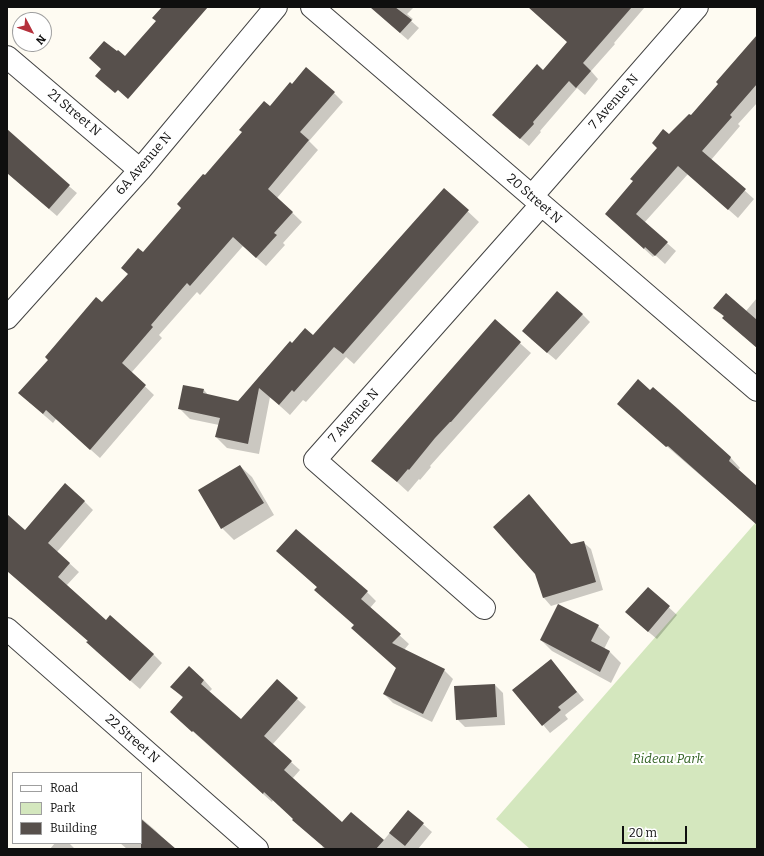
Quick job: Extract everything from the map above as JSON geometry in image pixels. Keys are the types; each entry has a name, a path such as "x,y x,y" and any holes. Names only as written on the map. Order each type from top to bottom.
{"street":[{"name":"6A Avenue N","path":"7,318 140,170 276,7"},
{"name":"20 Street N","path":"312,7 757,390"},
{"name":"7 Avenue N","path":"484,608 315,460 537,200 697,7"},
{"name":"21 Street N","path":"7,57 140,170"},
{"name":"22 Street N","path":"7,629 257,849"}],"green space":[{"name":"Rideau Park","path":"757,521 757,849 530,849 496,819"}],"building":[{"path":"162,7 208,7 128,99 118,90 115,93 95,76 101,69 89,58 104,41 125,56 156,21 152,18"},
{"path":"370,7 395,7 412,20 400,33"},
{"path":"528,7 632,7 583,63 591,71 576,88 569,81 520,139 492,115 537,64 543,70 567,42"},
{"path":"757,35 757,84 730,115 732,117 702,151 746,189 728,210 678,166 636,214 668,242 655,256 645,247 644,249 605,214 633,181 630,179 657,148 652,143 663,129 669,134 689,114 691,115 718,84 716,82"},
{"path":"306,67 335,92 300,132 309,140 268,189 293,212 274,233 277,235 256,258 233,237 190,286 187,283 151,325 153,327 122,363 146,385 90,450 46,410 43,414 18,393 48,360 45,357 96,297 102,302 128,274 121,268 138,248 143,252 181,208 177,204 203,174 205,175 242,132 239,130 264,101 270,106 290,82 292,84"},
{"path":"7,129 70,185 49,209 7,173"},
{"path":"444,188 469,210 343,354 334,347 294,392 292,390 279,405 259,388 248,444 215,437 220,418 178,409 183,385 204,389 203,393 238,401 290,341 292,343 305,328 313,335"},
{"path":"557,291 583,314 547,353 522,331"},
{"path":"726,293 757,320 757,348 722,318 724,316 713,308"},
{"path":"495,319 521,342 397,482 371,461"},
{"path":"638,379 650,390 653,387 678,409 731,457 729,461 757,486 757,525 668,446 666,447 617,404"},
{"path":"240,465 264,503 221,529 198,490"},
{"path":"65,483 85,501 48,543 70,563 58,577 106,620 110,615 154,654 130,681 86,642 88,641 7,571 7,514 25,530"},
{"path":"529,494 571,544 584,541 596,582 543,598 535,574 493,527"},
{"path":"296,529 368,591 361,599 401,634 392,643 445,669 423,714 383,694 396,668 351,628 354,625 314,590 317,587 276,551"},
{"path":"648,587 670,606 648,632 625,612"},
{"path":"558,604 599,625 591,641 610,651 600,672 540,640"},
{"path":"551,659 577,692 558,707 561,710 542,726 512,690"},
{"path":"189,666 204,680 201,684 241,719 277,679 298,698 264,736 292,761 284,770 342,822 351,812 384,840 376,849 326,849 292,820 293,819 264,792 263,794 170,712 183,697 170,687"},
{"path":"495,684 497,717 456,720 454,686"},
{"path":"408,810 424,823 405,846 389,833"},
{"path":"142,820 176,849 141,849"}]}
